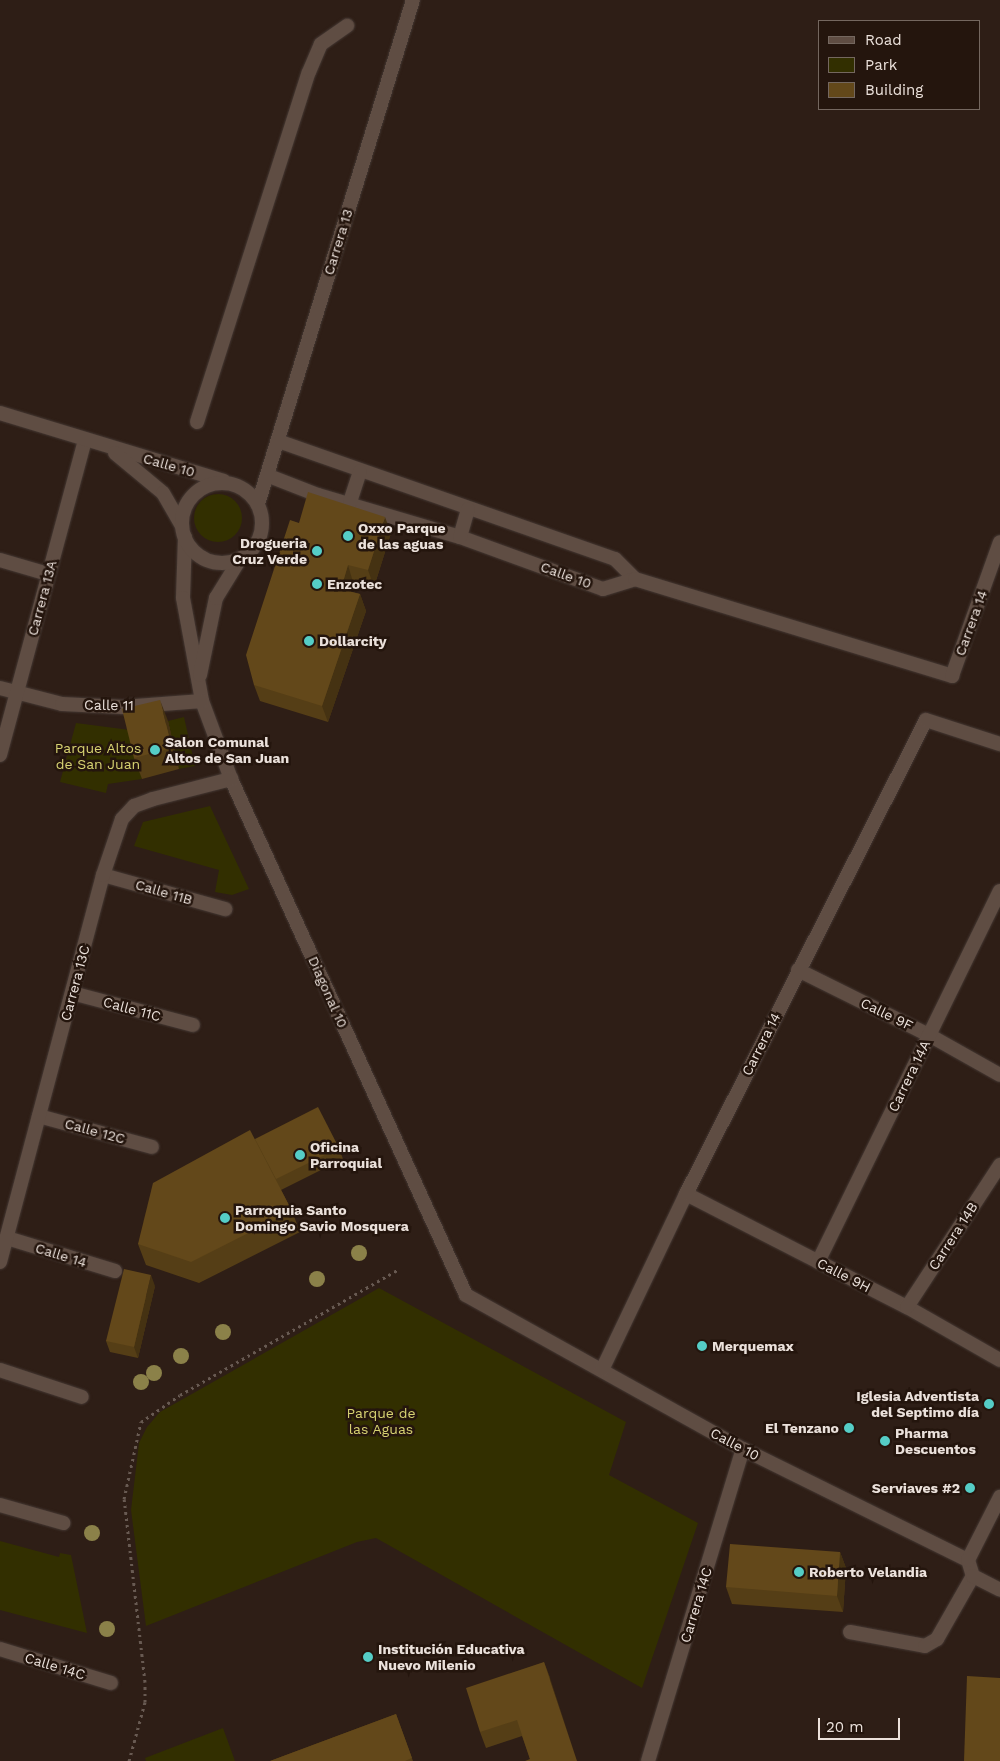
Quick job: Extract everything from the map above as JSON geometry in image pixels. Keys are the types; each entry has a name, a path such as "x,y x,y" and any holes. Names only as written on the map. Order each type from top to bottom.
{"street":[{"name":"Carrera 13","path":"258,504 267,480 413,0"},
{"path":"197,422 309,72 321,44 347,26"},
{"name":"Calle 10","path":"0,413 108,448 230,483"},
{"name":"Carrera 13A","path":"0,756 85,440"},
{"path":"278,441 360,472 615,559 635,579"},
{"name":"Calle 10","path":"108,448 153,482 183,532"},
{"path":"350,502 360,472"},
{"path":"246,490 267,480"},
{"name":"Calle 10","path":"267,480 350,502 460,537 603,589 635,579"},
{"path":"215,483 230,483 246,490 258,504 262,531 254,548 240,559 229,562 207,560 198,555 183,532 187,504 201,488 215,483"},
{"path":"460,537 468,509"},
{"name":"Diagonal 10","path":"183,532 183,598 202,701 231,779 466,1295"},
{"name":"Carrera 14","path":"635,579 952,676 1000,542"},
{"name":"Diagonal 10","path":"198,686 216,598 240,559"},
{"path":"0,560 48,574"},
{"path":"0,688 18,694"},
{"name":"Calle 11","path":"18,694 62,704 123,707 202,701"},
{"name":"Carrera 14","path":"602,1370 686,1194 926,720 1000,744"},
{"name":"Carrera 13C","path":"0,1262 103,875 118,828 134,806 231,779"},
{"name":"Calle 11B","path":"103,875 225,909"},
{"name":"Carrera 14A","path":"818,1262 1000,891"},
{"name":"Calle 9F","path":"798,970 929,1034 1000,1075"},
{"name":"Calle 11C","path":"72,993 193,1025"},
{"name":"Calle 12C","path":"39,1116 152,1146"},
{"name":"Carrera 14B","path":"907,1307 1000,1164"},
{"name":"Calle 9H","path":"686,1194 907,1307 1000,1360"},
{"name":"Calle 14","path":"7,1238 115,1271"},
{"name":"Calle 10","path":"466,1295 743,1450 968,1560"},
{"path":"0,1370 82,1398"},
{"name":"Carrera 14C","path":"648,1761 743,1450"},
{"path":"1000,1497 968,1560 973,1576 1000,1590"},
{"path":"0,1505 63,1524"},
{"path":"850,1632 925,1646 937,1639 973,1576"},
{"name":"Calle 14C","path":"0,1649 111,1683"}],"path":[{"path":"129,1761 145,1702 145,1682 124,1499 141,1422 180,1395 399,1269"}],"green space":[{"path":"213,494 223,494 235,501 242,513 242,523 235,535 223,542 213,542 205,538 198,531 194,523 194,513 198,505 205,498"},
{"path":"184,717 195,766 179,769 168,721"},
{"name":"Parque Altos de San Juan","path":"76,723 130,730 142,779 108,784 106,793 60,782"},
{"path":"210,806 249,889 232,895 215,892 219,870 134,846 143,822"},
{"name":"Parque de las Aguas","path":"379,1288 626,1422 609,1475 698,1523 642,1688 376,1538 357,1542 146,1626 131,1510 139,1443 147,1427 160,1412"},
{"path":"0,1541 59,1557 60,1553 71,1555 87,1633 0,1610"},
{"path":"223,1728 235,1761 146,1761 145,1758"}],"building":[{"path":"308,492 385,517 368,570 348,565 341,589 360,594 322,706 254,685 246,655 290,520 299,523"},
{"path":"160,700 172,748 134,758 122,709"},
{"name":"Oficina Parroquial","path":"318,1107 339,1148 276,1179 255,1139"},
{"name":"Parroquia Santo Domingo Savio Mosquera","path":"250,1130 292,1211 191,1262 138,1244 153,1183"},
{"path":"124,1269 151,1275 134,1347 106,1341"},
{"path":"730,1544 840,1552 837,1596 726,1587"},
{"path":"544,1662 577,1761 525,1761 530,1759 517,1720 480,1732 466,1688"},
{"path":"967,1676 1000,1678 1000,1761 964,1761"},
{"path":"396,1714 412,1758 405,1761 270,1761"}],"place":[{"name":"Oxxo Parque de las aguas","path":"348,536"},
{"name":"Drogueria Cruz Verde","path":"317,551"},
{"name":"Enzotec","path":"317,584"},
{"name":"Dollarcity","path":"309,641"},
{"name":"Salon Comunal Altos de San Juan","path":"155,750"},
{"name":"Oficina Parroquial","path":"300,1155"},
{"name":"Parroquia Santo Domingo Savio Mosquera","path":"225,1218"},
{"name":"Merquemax","path":"702,1346"},
{"name":"Iglesia Adventista del Septimo día","path":"989,1404"},
{"name":"El Tenzano","path":"849,1428"},
{"name":"Pharma Descuentos","path":"885,1441"},
{"name":"Serviaves #2","path":"970,1488"},
{"name":"Roberto Velandia","path":"799,1572"},
{"name":"Institución Educativa Nuevo Milenio","path":"368,1657"}]}
